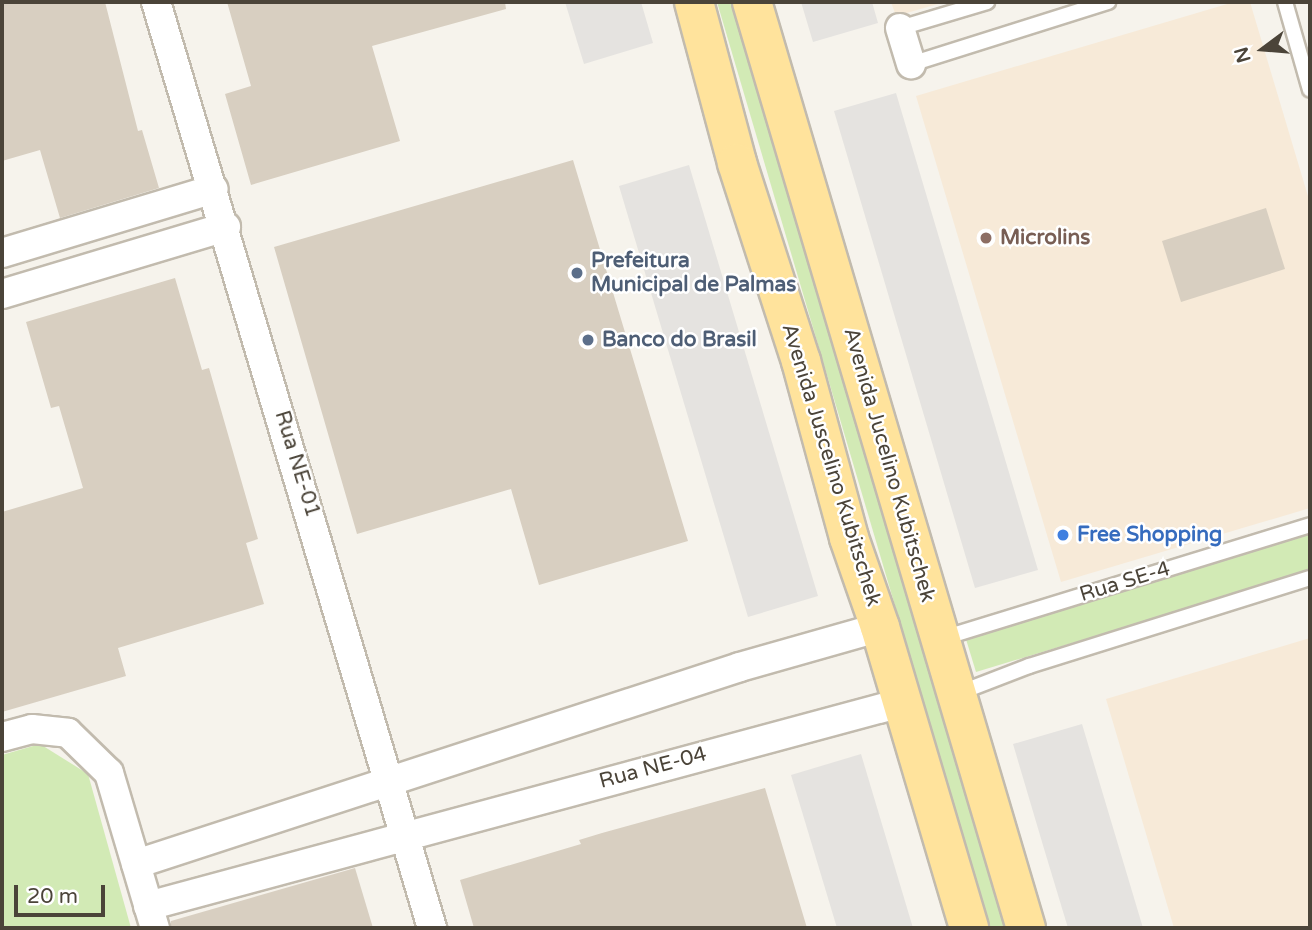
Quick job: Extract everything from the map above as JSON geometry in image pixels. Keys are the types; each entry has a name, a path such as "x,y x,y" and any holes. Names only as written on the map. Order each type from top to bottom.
{"main road":[{"name":"Avenida Juscelino Kubitschek","path":"694,2 737,163 801,361 849,538 880,627 970,928"},
{"name":"Avenida Jucelino Kubitschek","path":"752,2 940,639 959,693 1026,928"}],"street":[{"name":"Rua NE-01","path":"156,2 226,227 432,928"},
{"path":"900,28 911,64"},
{"path":"2,253 214,189"},
{"path":"2,294 226,227"},
{"path":"136,864 740,667 880,627"},
{"name":"Rua NE-04","path":"152,917 404,835 901,703"},
{"path":"2,737 32,729 68,733 109,773 152,917"}],"lane":[{"path":"900,28 987,2"},
{"path":"911,64 1108,2"},
{"path":"1285,2 1310,90"},
{"name":"Rua SE-4","path":"940,639 1310,525"},
{"path":"959,693 1029,666 1310,578"}],"shaded area":[{"path":"565,2 641,2 653,43 584,64"},
{"path":"801,2 872,2 878,23 813,42"},
{"path":"891,2 945,2 896,16"},
{"path":"1234,2 1250,2 1310,203 1310,508 1061,582 916,96"},
{"path":"896,93 1038,570 975,588 834,111"},
{"path":"689,165 818,596 748,617 619,186"},
{"path":"1310,638 1310,928 1174,928 1106,699"},
{"path":"1082,724 1143,928 1068,928 1045,852 1013,744"},
{"path":"861,754 913,928 837,928 791,775"}],"green space":[{"path":"717,2 741,2 1015,928 990,928"},
{"path":"1310,532 1310,571 976,672 965,636"},
{"path":"40,744 88,774 131,928 2,928 2,755"}],"building":[{"path":"2,2 105,2 138,131 142,130 159,188 60,218 40,150 2,161"},
{"path":"227,2 505,2 506,9 372,46 400,141 251,185 225,94 251,86"},
{"path":"573,160 688,541 539,585 511,489 357,534 274,247"},
{"path":"1266,208 1285,269 1181,302 1162,241"},
{"path":"175,278 202,370 209,368 258,539 246,543 264,604 118,648 126,676 2,712 2,512 83,488 59,406 51,408 26,322"},
{"path":"765,788 807,928 474,928 460,880 581,844 579,840 602,833"},
{"path":"355,868 373,928 171,928 171,921"}],"place":[{"name":"Microlins","path":"986,238"},
{"name":"Prefeitura Municipal de Palmas","path":"577,273"},
{"name":"Banco do Brasil","path":"588,340"},
{"name":"Free Shopping","path":"1063,535"}]}
